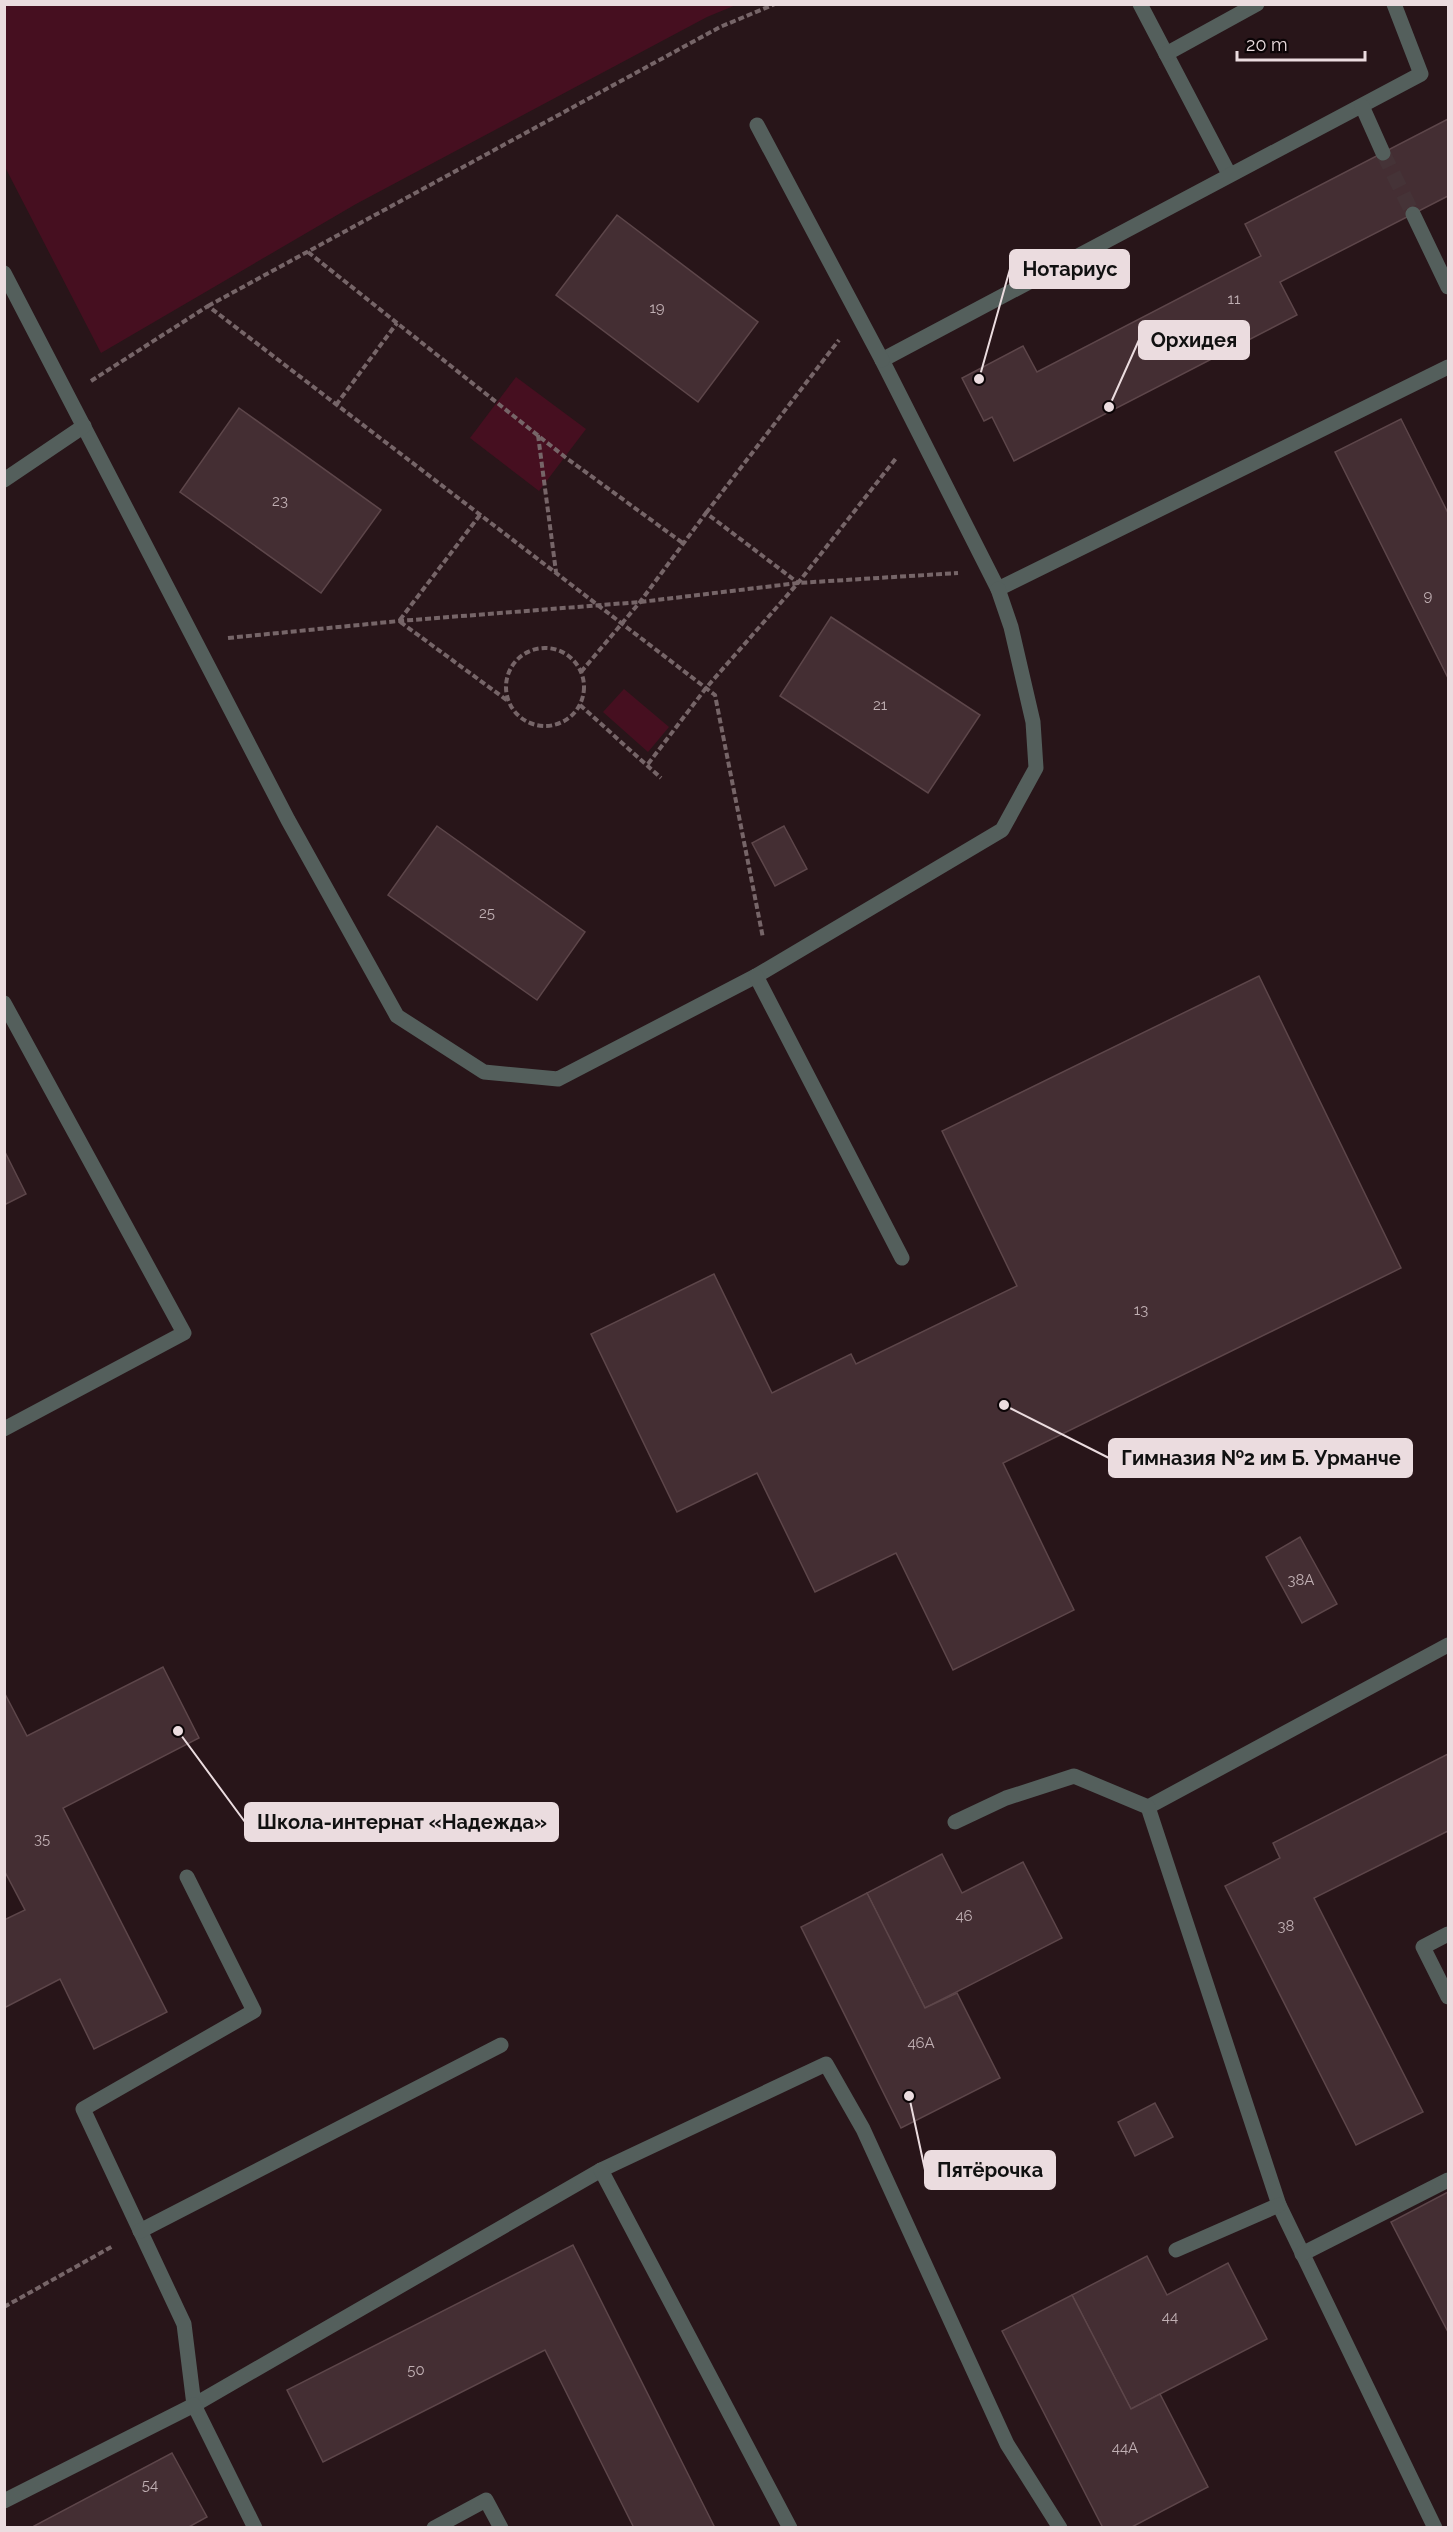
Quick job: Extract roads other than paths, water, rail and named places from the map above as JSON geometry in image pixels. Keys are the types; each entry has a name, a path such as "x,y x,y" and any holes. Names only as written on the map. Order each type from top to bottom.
{"lane":[{"path":"1140,4 1228,174"},
{"path":"1166,54 1257,4"},
{"path":"882,360 1228,174 1420,74 1394,4"},
{"path":"1362,106 1383,153"},
{"path":"4,273 288,820 397,1016 484,1072 558,1079 763,972 1002,830 1036,768 1033,722 1011,627 998,589 882,360 757,125"},
{"path":"1413,214 1449,287"},
{"path":"998,589 1449,367"},
{"path":"4,480 84,426"},
{"path":"763,972 903,1258"},
{"path":"4,1002 184,1333 4,1429"},
{"path":"1148,1807 1449,1645"},
{"path":"955,1822 1006,1798 1074,1776 1148,1807 1278,2205 1435,2528"},
{"path":"187,1877 254,2011 83,2109 184,2324 194,2404 255,2528"},
{"path":"1449,1934 1423,1947 1449,1996"},
{"path":"140,2231 501,2045"},
{"path":"4,2501 194,2404 601,2170 825,2064 863,2129 1008,2444 1060,2528"},
{"path":"601,2170 790,2528"},
{"path":"1302,2254 1449,2180"},
{"path":"1176,2250 1278,2205"},
{"path":"434,2528 486,2500 501,2528"}],"tunnel":[{"path":"1383,153 1413,214"}],"place":[{"name":"Нотариус","path":"979,379"},
{"name":"Орхидея","path":"1109,407"},
{"name":"Гимназия №2 им Б. Урманче","path":"1004,1405"},
{"name":"Школа-интернат «Надежда»","path":"178,1731"},
{"name":"Пятёрочка","path":"909,2096"}]}
